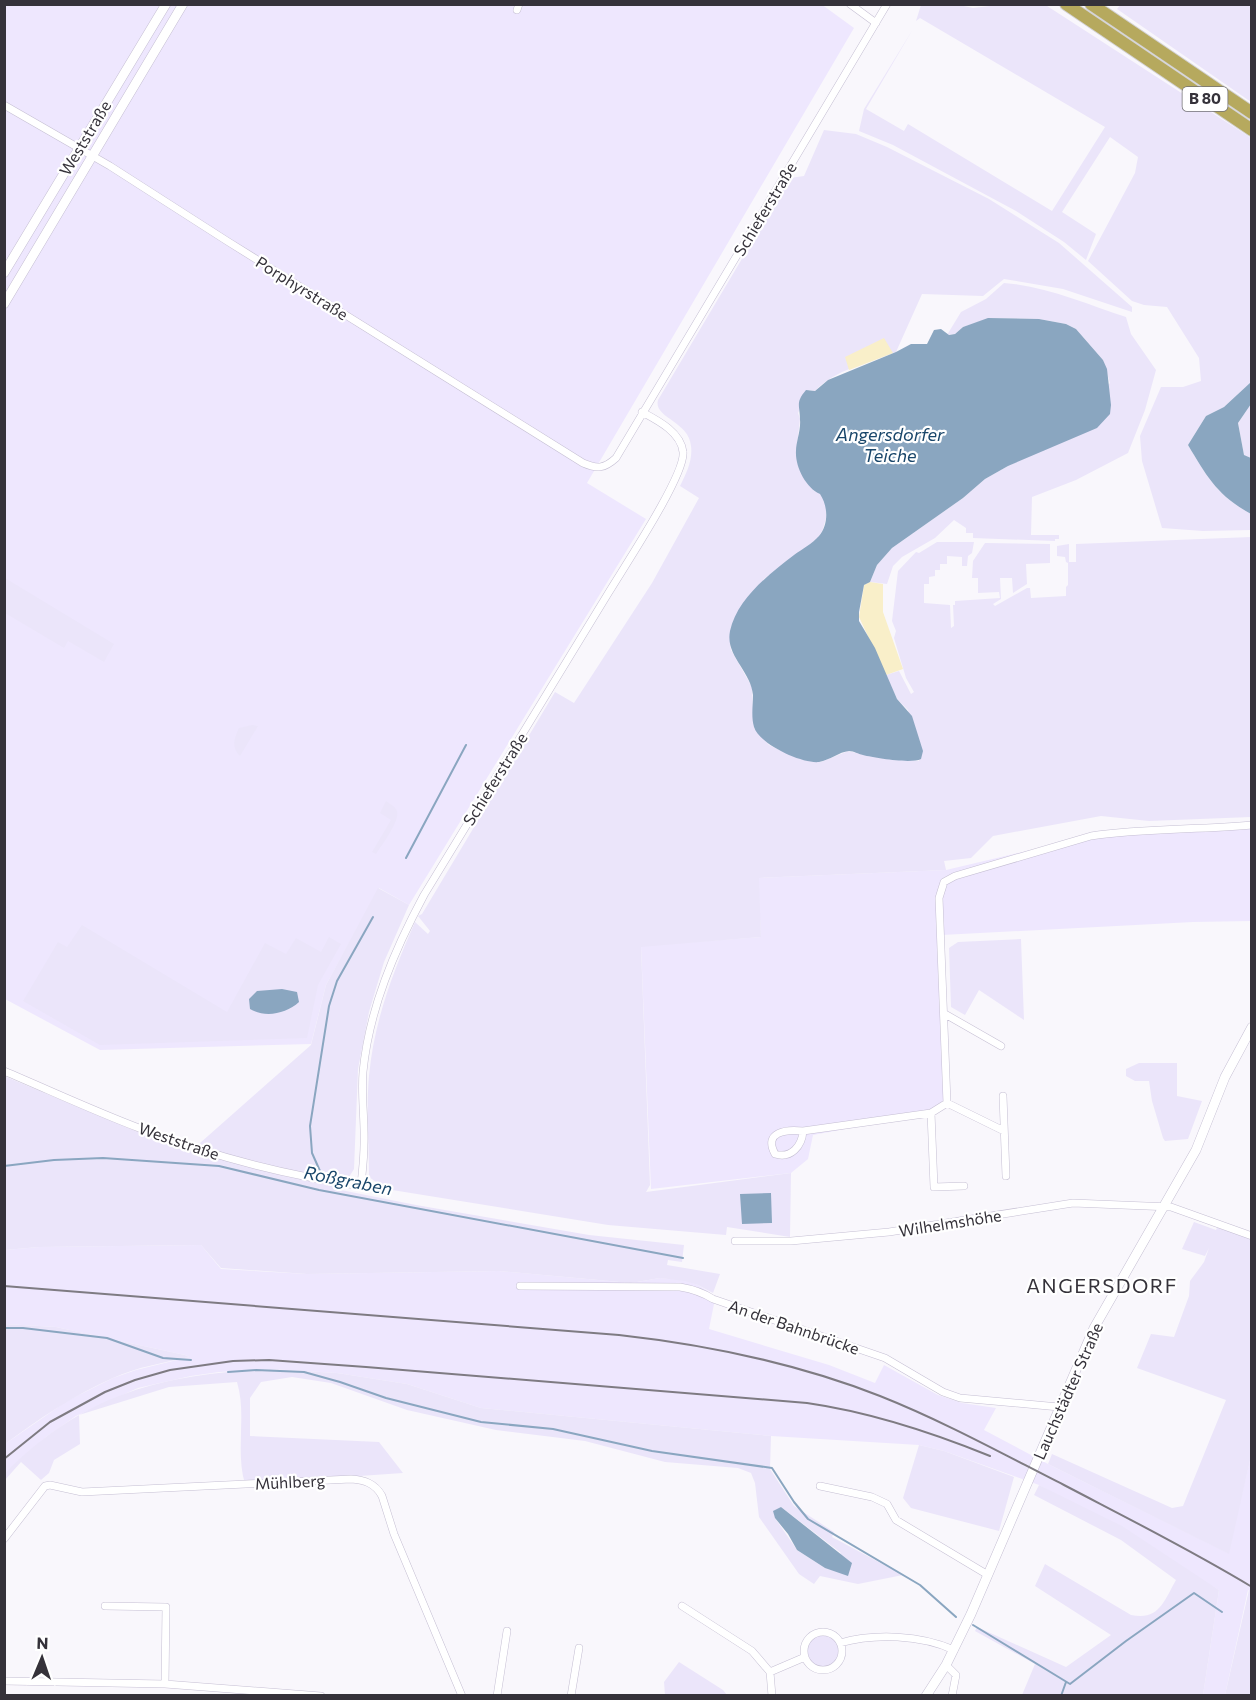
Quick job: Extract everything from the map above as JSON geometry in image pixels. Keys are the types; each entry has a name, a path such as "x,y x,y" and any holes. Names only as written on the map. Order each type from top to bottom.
{"highway":[{"name":"B 80","path":"1066,4 1251,130"},
{"name":"B 80","path":"1091,4 1251,114"}],"main road":[{"name":"Weststraße","path":"4,273 166,4"},
{"path":"4,304 183,4"},
{"name":"Lauchstädter Straße","path":"926,1695 954,1650 1104,1309 1196,1150 1225,1077 1251,1028"}],"street":[{"path":"850,4 876,23"},
{"name":"Schieferstraße","path":"601,468 609,465 616,458 887,4"},
{"name":"Porphyrstraße","path":"4,105 92,155 583,463 601,468"},
{"name":"Schieferstraße","path":"361,1186 364,1146 363,1072 384,980 405,929 634,551 670,489 681,464 683,452 679,440 668,428 642,412"},
{"path":"947,1103 939,898 944,882 955,876 1091,836 1251,825"},
{"path":"945,1014 1001,1046"},
{"name":"Weststraße","path":"4,1071 138,1128 197,1149 286,1173 361,1186"},
{"path":"1003,1096 1006,1176"},
{"path":"803,1131 803,1137 797,1148 789,1155 775,1154 772,1142 776,1135 787,1129 803,1131 931,1113 947,1103"},
{"path":"947,1103 1004,1131"},
{"path":"931,1113 934,1187 964,1186"},
{"name":"Wilhelmshöhe","path":"735,1240 791,1241 889,1232 1073,1203 1171,1207 1251,1236"},
{"name":"An der Bahnbrücke","path":"520,1286 693,1289 712,1299 885,1359 943,1392 960,1398 1059,1407"},
{"name":"Mühlberg","path":"4,1539 45,1486 50,1485 82,1492 351,1479 368,1482 379,1490 382,1496 394,1534 462,1695"},
{"path":"820,1486 872,1497 887,1504 896,1520 988,1575"},
{"path":"105,1606 166,1607 165,1684"},
{"path":"682,1606 752,1651 770,1672 772,1695"},
{"path":"497,1695 507,1631"},
{"path":"816,1633 828,1633 837,1638 840,1643 841,1657 832,1668 816,1669 807,1662 804,1646 807,1640 816,1633"},
{"path":"840,1643 896,1638 934,1642 954,1650"},
{"path":"571,1695 579,1648"},
{"path":"770,1672 805,1657"},
{"path":"946,1665 956,1675 952,1695"},
{"path":"4,1681 165,1684 321,1695"}],"shaded area":[{"path":"821,4 854,28 587,483 646,519 409,905 379,888 326,985 311,1044 100,1050 5,999 4,5"},
{"path":"1006,4 1044,4 1251,138 1251,382 1224,407 1206,416 1188,445 1214,485 1230,500 1251,514 1251,530 1203,531 1162,528 1142,461 1140,436 1161,387 1183,387 1201,381 1199,358 1167,307 1144,305 1132,301 1088,261 1135,173 1138,157 1110,137 1062,212 1096,234 1086,260 1064,242 1016,211 893,145 859,131 864,109 913,29 866,109 904,131 908,124 1052,211 1105,127 920,18 916,21 921,5 959,5 973,8"},
{"path":"1121,4 1251,5 1251,102 1117,9"},
{"path":"824,130 856,134 887,147 989,199 1059,243 1132,307 1132,312 1063,289 1004,279 983,296 922,294 896,352 842,372 815,391 809,390 798,413 800,419 797,446 814,491 820,493 826,503 823,529 819,537 764,579 730,643 731,650 752,687 754,728 769,745 789,754 821,762 848,751 919,761 908,710 897,699 886,675 899,671 911,694 914,692 906,678 894,638 896,631 892,621 898,571 916,552 919,553 937,542 974,542 972,553 968,556 967,566 962,566 962,557 947,556 947,564 940,564 940,570 935,570 935,576 929,577 929,584 924,584 924,603 950,605 951,628 954,626 953,605 955,601 1000,598 999,592 978,593 978,578 972,578 973,561 985,543 1050,544 1050,563 1026,564 1027,584 1013,593 1012,578 1000,578 1001,599 993,604 995,606 1027,588 1030,588 1031,598 1066,596 1068,563 1065,557 1057,556 1057,546 1069,544 1069,562 1076,562 1076,544 1251,537 1251,817 1149,821 1101,816 993,836 971,858 944,861 946,870 759,878 761,937 641,947 650,1185 646,1192 791,1173 790,1237 727,1227 726,1235 608,1225 386,1189 369,1177 369,1076 380,1016 407,941 415,922 428,934 430,931 418,916 422,914 555,692 574,703 652,583 699,498 680,486 690,462 689,438 661,411 658,400 790,178 804,176"},
{"path":"1004,283 1051,292 1126,317 1131,334 1156,370 1145,410 1128,453 1076,480 1032,497 1031,535 1059,535 1059,539 1055,541 973,538 973,533 966,533 966,528 954,520 935,538 902,557 893,566 887,584 870,582 877,565 892,548 963,498 985,479 1040,451 1110,383 1103,360 1076,329 1066,324 1039,319 991,318 963,327 955,334 947,335 961,312 986,299"},
{"path":"1251,404 1251,458 1244,455 1238,423"},
{"path":"5,578 114,644 104,662 68,641 64,648 5,613"},
{"path":"258,726 240,756 234,746 239,728"},
{"path":"386,801 397,811 396,821 376,854 372,852 391,820 380,813"},
{"path":"1251,825 1251,921 942,935 947,1103 931,1113 813,1135 808,1159 791,1173 651,1189 641,946 761,937 758,878 946,870 1091,836"},
{"path":"378,888 409,905 384,962 369,1012 358,1069 354,1169 341,1190 589,1235 684,1245 682,1262 668,1260 667,1265 720,1274 713,1293 685,1281 660,1278 631,1283 499,1271 307,1274 221,1268 201,1245 39,1247 5,1250 4,1076 143,1134 191,1151 311,1045 326,985"},
{"path":"82,925 227,1012 265,943 286,954 296,938 321,952 329,937 341,944 318,985 307,1038 100,1045 23,1001 58,942 67,947"},
{"path":"1021,939 1024,1020 979,990 965,1015 951,1007 949,948 958,942"},
{"path":"1139,1063 1177,1063 1177,1096 1202,1101 1188,1139 1165,1141 1163,1138 1152,1101 1149,1081 1135,1081 1126,1076 1126,1069"},
{"path":"1194,1222 1216,1230 1218,1226 1251,1238 1251,1456 1229,1554 1048,1464 1052,1454 1172,1508 1183,1506 1226,1400 1137,1368 1151,1334 1174,1337 1189,1296 1190,1281 1204,1262 1209,1248 1205,1256 1182,1249"},
{"path":"201,1245 221,1269 307,1274 499,1271 631,1283 660,1278 685,1280 711,1293 714,1304 709,1329 829,1365 875,1383 884,1365 938,1395 962,1403 996,1408 984,1430 1228,1553 1251,1456 1251,1592 1248,1590 1225,1695 1203,1695 1219,1590 1039,1485 944,1451 919,1445 771,1436 481,1408 407,1384 337,1373 270,1369 191,1376 138,1388 76,1416 46,1437 5,1473 5,1444 67,1401 113,1378 189,1357 56,1327 5,1324 5,1250 39,1247"},
{"path":"4,1324 56,1327 189,1357 131,1371 113,1378 57,1408 5,1444"},
{"path":"270,1369 337,1373 407,1384 481,1408 771,1436 770,1469 794,1506 834,1532 832,1537 903,1575 858,1584 820,1576 814,1584 799,1574 759,1517 755,1483 751,1473 738,1468 665,1462 585,1441 496,1430 407,1410 331,1383 292,1377 261,1382 250,1398 250,1436 379,1442 403,1473 245,1484 241,1458 240,1394 237,1382 169,1387 82,1414 126,1393 159,1383 230,1372","holes":["781,1507 841,1553 825,1568 797,1550 775,1518"]},
{"path":"79,1416 80,1444 54,1460 49,1473 41,1480 21,1462 5,1480 5,1473 35,1446"},
{"path":"919,1445 944,1451 1014,1477 999,1531 911,1508 903,1498"},
{"path":"1039,1485 1122,1526 1219,1590 1203,1695 1022,1695 1035,1664 975,1631 977,1627 1066,1667 1111,1635 1035,1586 1045,1564 1131,1615 1148,1615 1160,1608 1176,1580 1121,1540 1034,1495"},
{"path":"1249,1590 1252,1592 1251,1695 1225,1695"},
{"path":"823,1635 834,1640 839,1651 834,1662 823,1667 812,1662 807,1651 812,1640"},
{"path":"679,1662 723,1690 727,1695 665,1695 664,1682"}],"sand":[{"path":"884,338 893,353 849,370 845,357"},
{"path":"870,582 883,584 883,612 903,669 886,675 859,617 864,585"}],"water":[{"name":"Angersdorfer Teiche","path":"988,318 1039,319 1066,324 1076,329 1103,360 1107,369 1110,414 1097,428 1008,466 985,479 963,498 892,548 877,565 870,582 864,585 859,621 875,648 897,699 912,716 923,751 921,759 893,760 849,751 823,761 812,762 782,752 764,740 754,727 751,686 729,640 739,608 755,588 774,570 816,539 826,521 823,499 806,482 797,464 800,398 806,390 815,391 828,380 911,344 927,344 934,330 941,329 949,335 955,334 963,327"},
{"path":"1251,382 1251,404 1238,423 1244,455 1251,458 1251,514 1230,500 1214,485 1188,445 1206,416 1224,407"},
{"path":"282,989 297,992 299,1002 282,1012 269,1014 250,1009 249,999 257,991"},
{"path":"771,1193 772,1223 742,1224 740,1194"},
{"path":"781,1507 852,1563 848,1576 825,1568 797,1550 775,1518 773,1511"}],"waterway":[{"path":"406,858 466,745"},
{"path":"320,1171 312,1153 310,1126 329,1006 337,981 373,917"},
{"name":"Roßgraben","path":"4,1166 54,1160 103,1158 219,1166 319,1190 683,1258"},
{"name":"Roßgraben","path":"4,1328 23,1328 107,1338 163,1358 191,1360"},
{"name":"Roßgraben","path":"228,1372 256,1370 304,1372 386,1398 481,1422 553,1429 652,1451 772,1468 808,1519 920,1585 956,1617"},
{"path":"973,1625 1070,1684 1194,1593 1222,1612"},
{"path":"1061,1696 1066,1682"}],"railway":[{"path":"4,1286 619,1335 686,1344 752,1357 848,1384 927,1416 1135,1522 1252,1587"},
{"path":"4,1459 50,1422 105,1392 135,1380 170,1370 233,1361 269,1360 807,1403 900,1424 990,1456"}],"district":[{"name":"ANGERSDORF","path":"1102,1286"}]}
